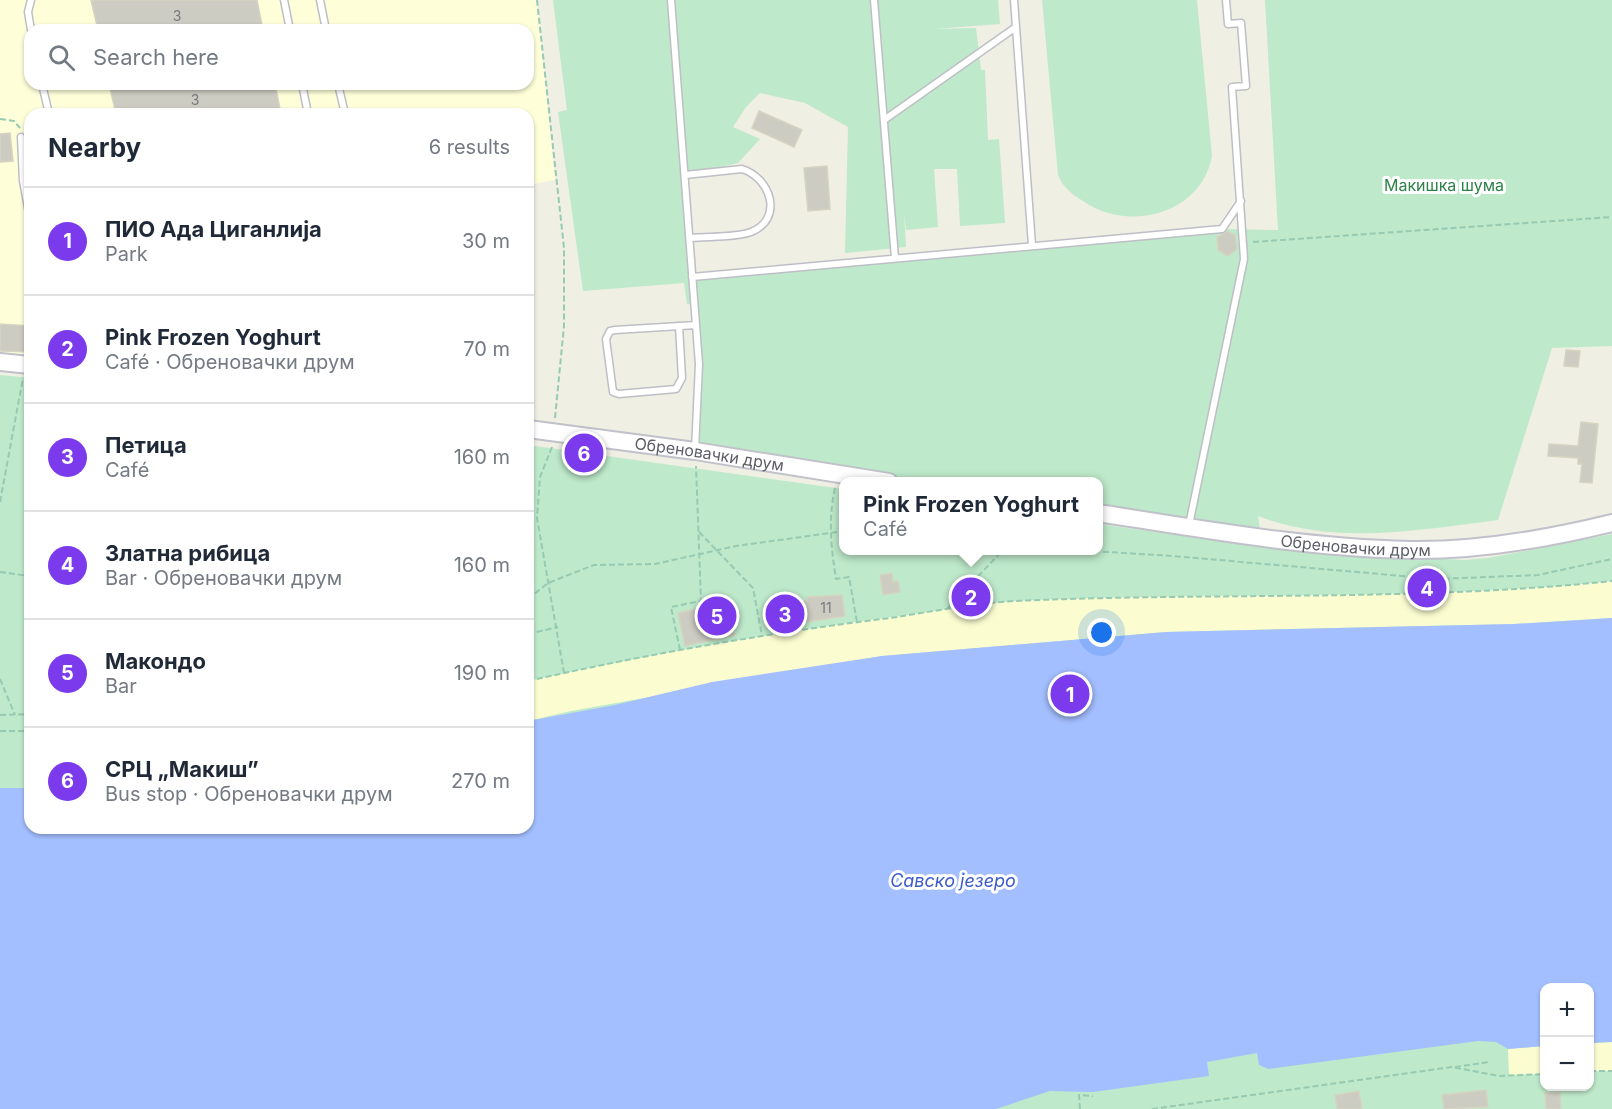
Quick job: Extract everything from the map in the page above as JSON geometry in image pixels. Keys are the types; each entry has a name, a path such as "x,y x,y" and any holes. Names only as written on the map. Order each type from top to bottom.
{"street":[{"path":"0,362 24,371"},
{"name":"Обреновачки друм","path":"534,430 695,451 861,477"},
{"name":"Обреновачки друм","path":"1103,514 1294,541 1412,550 1520,541 1612,523"}],"lane":[{"path":"30,24 28,12 31,0"},
{"path":"284,0 289,24"},
{"path":"320,0 325,24"},
{"path":"671,0 696,325 699,395 695,451"},
{"path":"874,0 894,258"},
{"path":"1014,0 1032,245"},
{"path":"1189,527 1244,259 1232,87 1246,86 1241,23 1228,24 1226,0"},
{"path":"884,120 1016,27"},
{"path":"43,90 48,108"},
{"path":"303,90 307,108"},
{"path":"339,90 344,108"},
{"path":"21,137 24,186"},
{"path":"685,175 742,169 751,172 765,184 770,202 764,220 750,232 690,238"},
{"path":"693,277 1222,229 1241,201"},
{"path":"679,326 682,378 676,389 615,393 612,388 606,339 610,331 679,326 696,325"}],"path":[{"path":"537,0 564,248 564,326 555,418 558,433 540,477 537,501 538,533 558,627 564,673"},
{"path":"0,119 14,120 20,128 21,137"},
{"path":"1243,243 1612,217"},
{"path":"0,502 24,386"},
{"path":"680,650 671,608 701,601 701,554 695,451"},
{"path":"838,473 830,512 830,532 836,579 849,577 856,621"},
{"path":"534,594 548,583 594,565 655,564 717,550 839,531"},
{"path":"699,532 753,588 762,636"},
{"path":"1103,552 1195,557 1437,579 1538,575 1612,559"},
{"path":"947,610 998,555"},
{"path":"0,572 24,575"},
{"path":"534,680 762,636 856,621 1012,602 1217,595 1389,595 1521,589 1612,580"},
{"path":"534,633 558,627"},
{"path":"0,679 15,715"},
{"path":"0,715 24,714"},
{"path":"0,731 24,731"},
{"path":"1152,1109 1489,1062"},
{"path":"1452,1067 1500,1076 1540,1074"},
{"path":"1594,1071 1612,1071"},
{"path":"1080,1109 1078,1095 1093,1096"}],"shaded area":[{"path":"0,0 537,0 555,180 534,184 534,108 24,108 24,358 0,356"}],"green space":[{"name":"Макишка шума","path":"553,0 998,0 1000,24 934,29 976,28 981,70 985,70 988,140 999,139 1005,223 960,226 957,169 934,169 938,227 906,230 904,212 906,247 845,253 848,127 805,103 760,93 746,107 733,127 760,139 738,163 685,175 692,276 1222,229 1278,230 1265,0 1612,0 1612,346 1552,348 1498,520 1438,528 1377,533 1316,531 1258,516 1261,537 1103,514 1103,477 863,477 695,451 699,395 694,305 687,304 684,283 583,291 558,112 567,110"},
{"path":"1042,0 1197,0 1212,156 1205,176 1194,192 1179,204 1161,212 1141,216 1121,216 1101,211 1083,201 1062,184 1058,175"},
{"name":"Савско језеро","path":"0,375 24,377 24,834 534,834 534,446 839,488 839,555 1103,555 1103,525 1283,550 1464,560 1488,558 1612,534 1612,1109 0,1109"}],"sand":[{"path":"1612,581 1612,618 1514,624 1166,632 882,656 571,711 534,720 534,680 750,638 982,604 1090,598 1463,592"},
{"path":"1612,1042 1612,1071 1594,1071 1594,1043"},
{"path":"1540,1046 1540,1074 1509,1075 1508,1049"}],"water":[{"name":"Савско језеро","path":"1612,618 1612,1042 1594,1043 1594,983 1540,983 1540,1046 1508,1049 1496,1042 1478,1041 1268,1069 1259,1065 1257,1053 1207,1062 1209,1076 1093,1092 1050,1091 996,1109 0,1109 0,788 24,788 24,834 534,834 534,720 615,705 712,682 882,656 1166,632 1514,624"}],"building":[{"path":"91,0 257,0 262,24 97,24"},
{"path":"110,90 276,90 280,108 115,108"},
{"path":"759,111 802,130 794,147 752,128"},
{"path":"10,133 13,161 0,162 0,134"},
{"path":"827,166 830,209 808,211 804,168"},
{"path":"1227,231 1235,235 1237,249 1228,256 1218,250 1217,237"},
{"path":"0,324 24,326 24,352 0,351"},
{"path":"1566,350 1580,351 1578,367 1564,366"},
{"path":"1581,422 1598,424 1592,483 1580,482 1582,464 1578,464 1578,458 1548,456 1549,444 1578,446"},
{"path":"892,573 893,582 898,581 900,592 883,595 880,575"},
{"path":"842,595 845,616 775,627 771,606 807,601 807,597"},
{"path":"728,602 735,635 685,646 678,613"},
{"path":"1486,1090 1488,1107 1444,1109 1442,1095"},
{"path":"1359,1091 1362,1109 1337,1109 1335,1095"},
{"path":"1560,1092 1561,1109 1546,1109 1545,1093"}],"place":[{"name":"СРЦ „Макиш”","path":"584,453"},
{"name":"Златна рибица","path":"1427,588"},
{"name":"Pink Frozen Yoghurt","path":"971,597"},
{"name":"Петица","path":"785,614"},
{"name":"Макондо","path":"717,616"},
{"name":"ПИО Ада Циганлија","path":"1070,694"}]}
